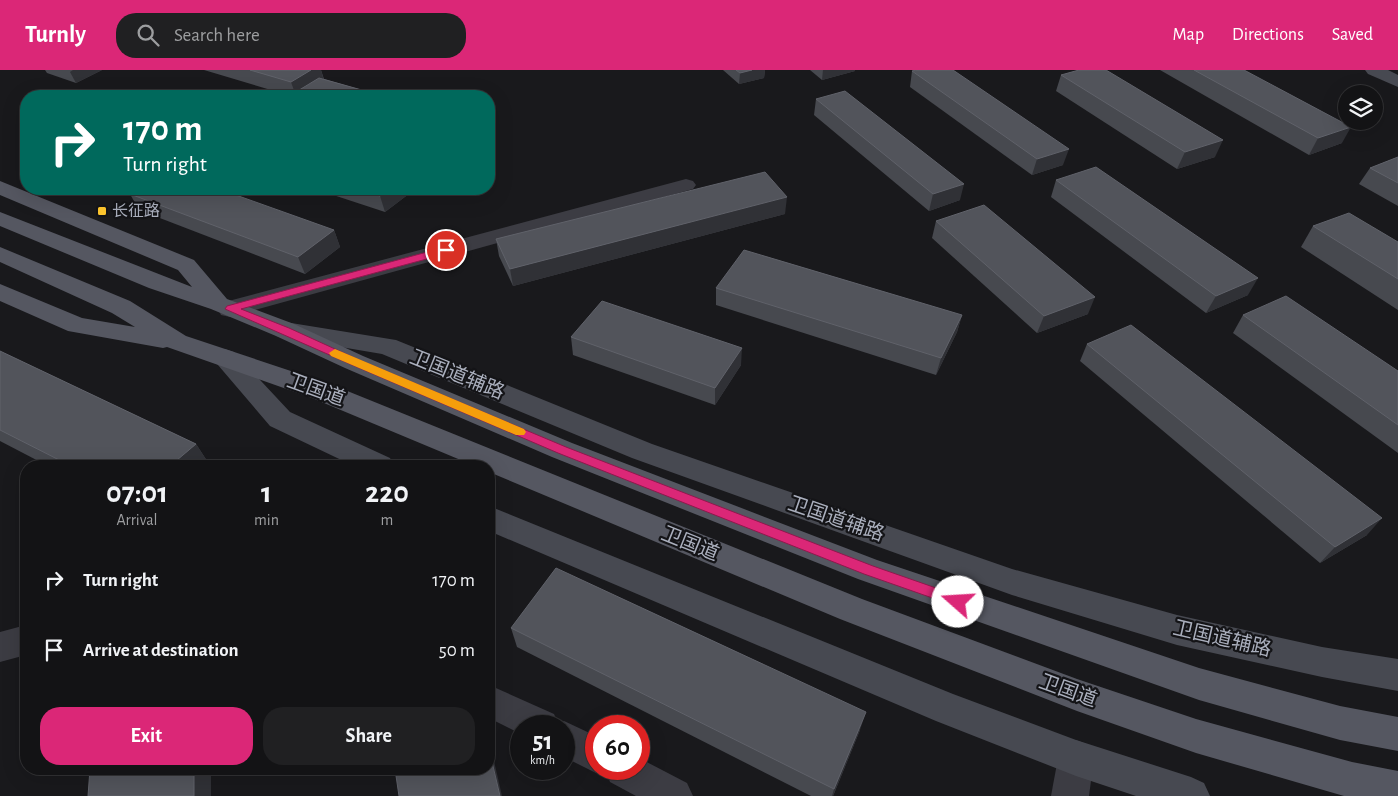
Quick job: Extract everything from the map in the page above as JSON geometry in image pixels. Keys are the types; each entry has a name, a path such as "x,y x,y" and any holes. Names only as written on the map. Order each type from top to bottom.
{"main road":[{"path":"0,187 186,264 225,306"},
{"name":"卫国道","path":"0,218 157,283 225,306 285,330 354,362 562,450 869,570 1199,684 1340,723 1398,734"},
{"name":"卫国道","path":"0,254 122,307 177,342 321,391 489,460"},
{"path":"0,292 78,325 177,342"},
{"name":"卫国道","path":"495,462 842,605 1077,695 1196,736 1352,780 1398,790"}],"street":[{"path":"1374,70 1398,82"},
{"path":"225,306 686,185"},
{"name":"卫国道辅路","path":"285,330 388,346 642,451 1012,582 1177,630 1322,662 1398,675"},
{"path":"225,358 280,419 367,460"},
{"path":"495,521 930,701 1076,758 1191,796"},
{"path":"0,647 20,642"},
{"path":"495,704 518,715"},
{"path":"1070,796 1076,758"},
{"path":"644,780 674,796"}],"building":[{"path":"250,70 311,70 291,82"},
{"path":"736,70 752,70 740,73"},
{"path":"953,70 1069,149 1037,159 912,71"},
{"path":"1079,70 1106,70 1223,140 1185,152 1061,75"},
{"path":"1194,70 1244,70 1338,120 1338,130 1342,130 1318,138"},
{"path":"319,78 362,90 299,90"},
{"path":"845,91 964,184 933,194 816,99"},
{"path":"1398,157 1398,183 1370,168"},
{"path":"1096,167 1258,278 1216,296 1056,180"},
{"path":"765,172 787,197 510,269 496,239"},
{"path":"133,195 236,195 334,230 298,257"},
{"path":"984,205 1095,297 1044,316 936,221"},
{"path":"1349,213 1398,242 1398,279 1313,226"},
{"path":"744,250 962,315 941,358 716,288"},
{"path":"1286,296 1398,371 1398,425 1243,315"},
{"path":"602,301 742,348 715,388 571,337"},
{"path":"1131,325 1382,518 1335,547 1087,344"},
{"path":"0,351 196,444 177,460 59,460 0,430"},
{"path":"556,568 866,712 834,789 511,628"},
{"path":"90,775 194,775 194,796 88,796"},
{"path":"396,775 495,775 500,796 399,796"}],"slow traffic":[{"path":"335,353 520,432"}],"place":[{"name":"长征路","path":"102,211"}],"route":[{"path":"446,250 230,309 285,330 354,362 562,450 869,570 958,602"}]}
